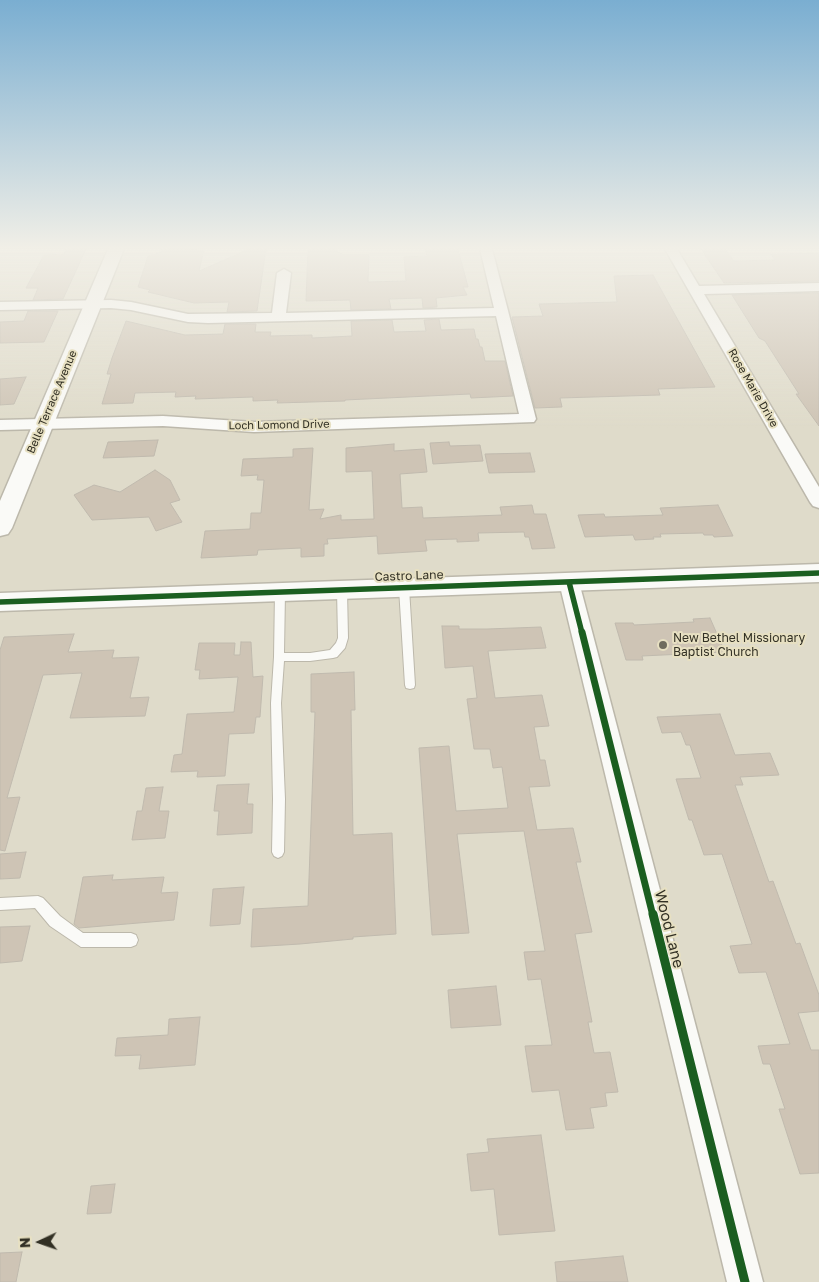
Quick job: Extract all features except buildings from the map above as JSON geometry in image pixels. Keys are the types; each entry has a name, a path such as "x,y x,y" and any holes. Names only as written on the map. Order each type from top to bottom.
{"street":[{"name":"Belle Terrace Avenue","path":"0,528 91,309"},
{"path":"145,309 188,318 502,312 501,309"},
{"path":"279,317 280,309"},
{"name":"Rose Marie Drive","path":"706,309 819,502"},
{"name":"Loch Lomond Drive","path":"0,425 164,421 254,427 528,419 502,312"},
{"name":"Castro Lane","path":"0,602 819,573"},
{"name":"Wood Lane","path":"569,582 745,1282"}],"lane":[{"path":"404,588 410,685"},
{"path":"279,657 327,656 338,650 343,638 342,590"},
{"path":"278,852 280,799 276,703 280,592"},
{"path":"0,904 38,902 55,921 81,940 131,940"}],"cycle path":[{"path":"0,602 819,573"},
{"path":"569,582 745,1282"}],"place":[{"name":"New Bethel Missionary Baptist Church","path":"663,645"}]}
